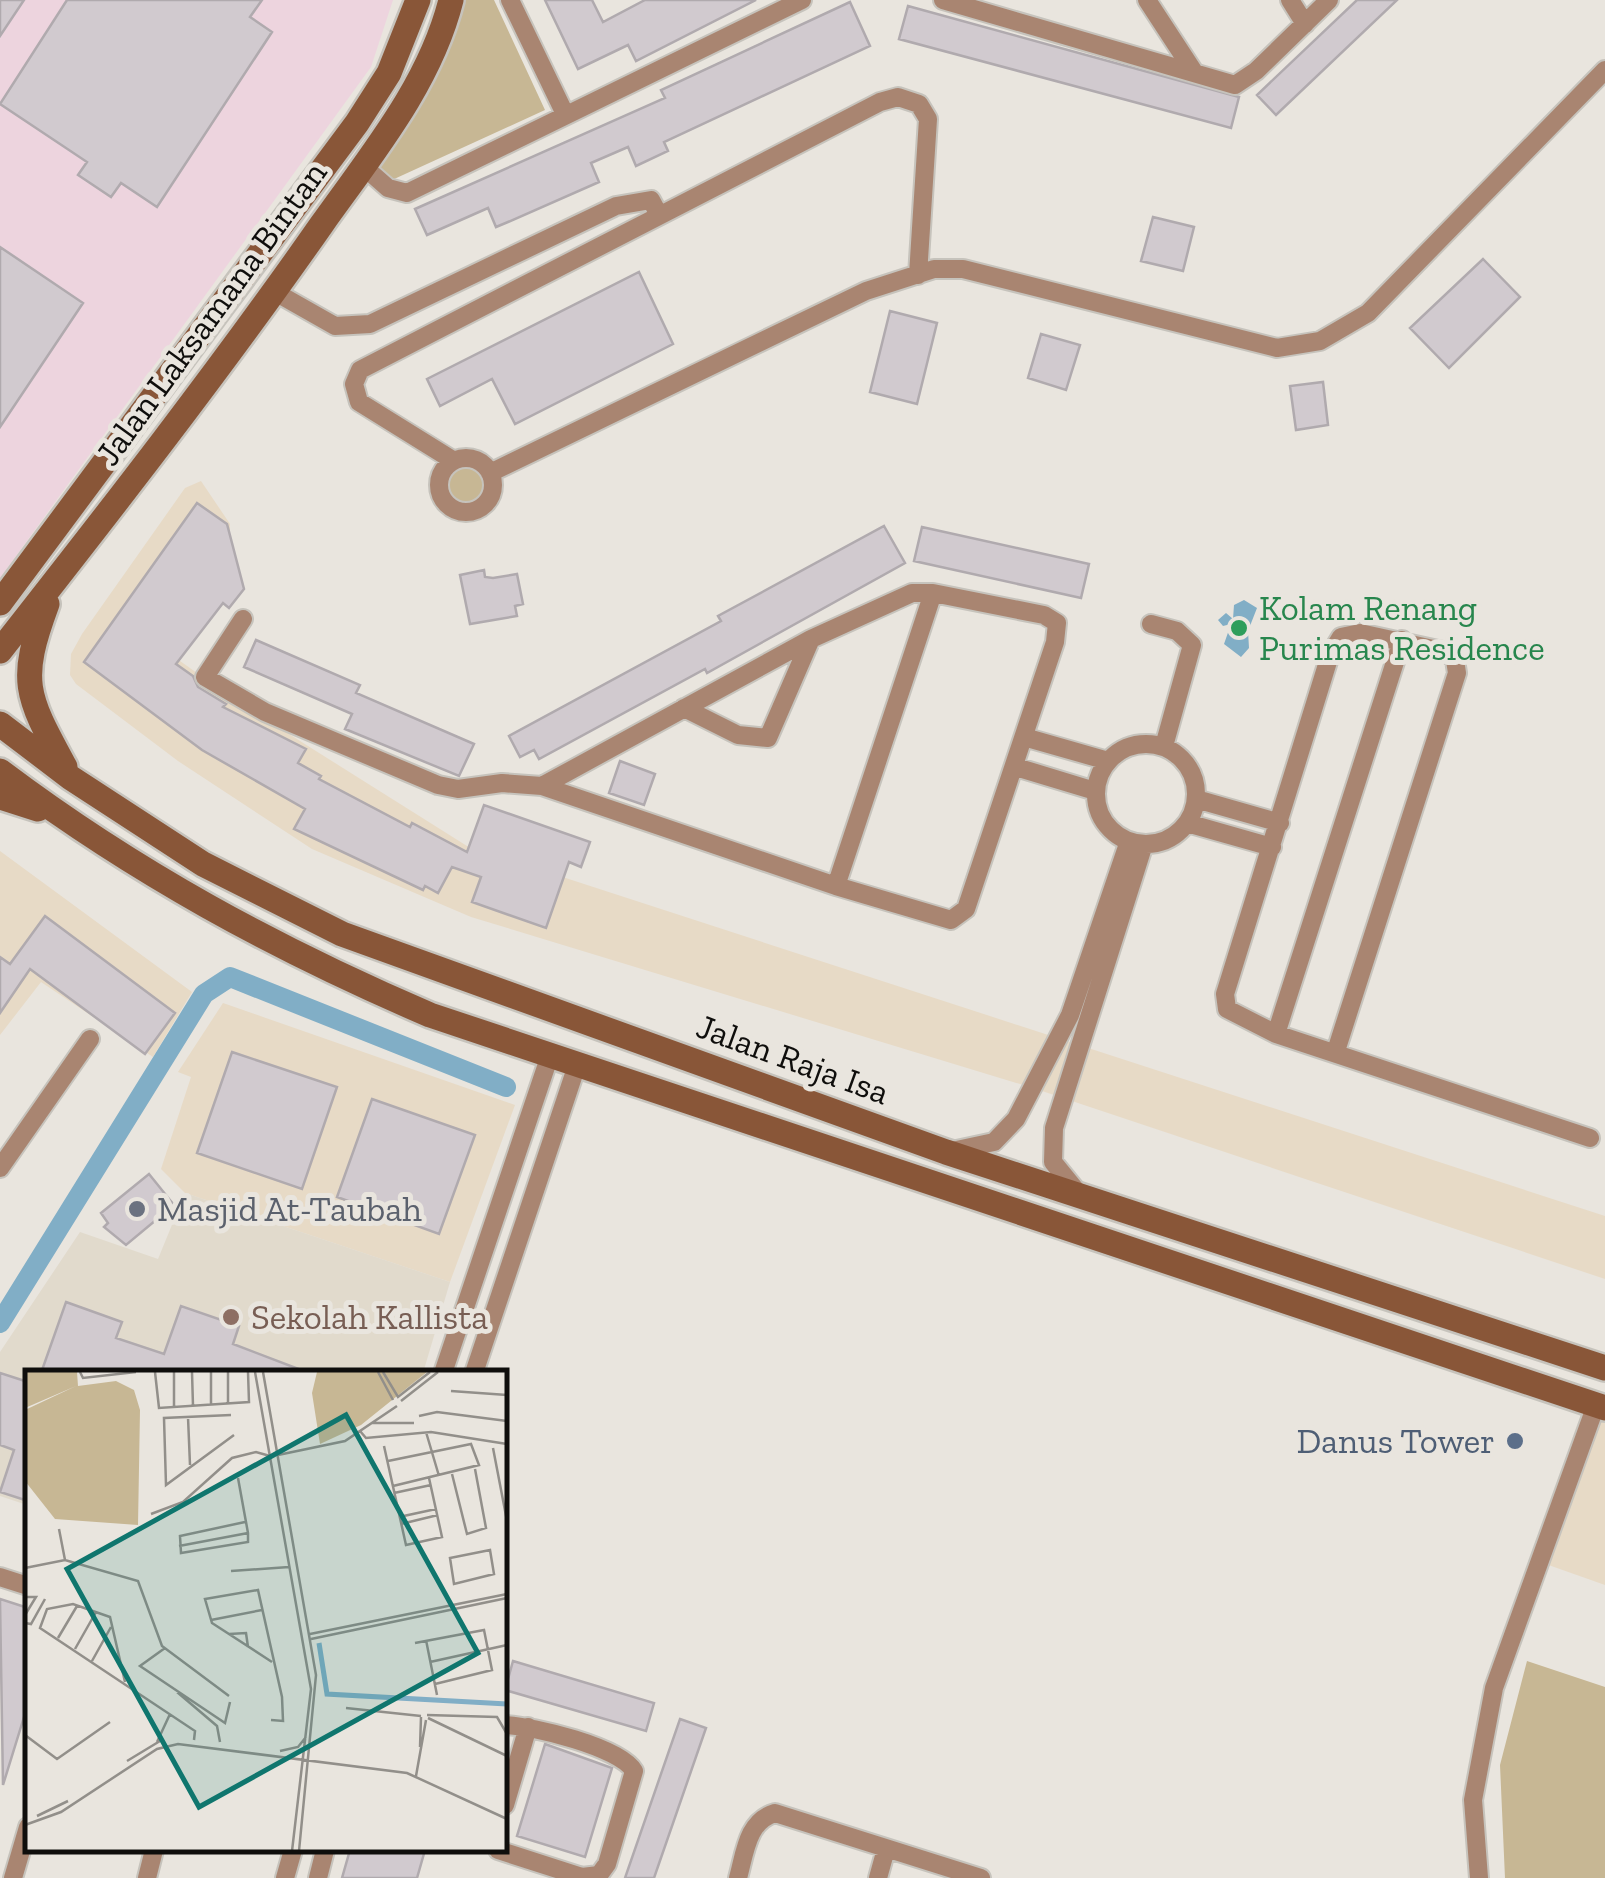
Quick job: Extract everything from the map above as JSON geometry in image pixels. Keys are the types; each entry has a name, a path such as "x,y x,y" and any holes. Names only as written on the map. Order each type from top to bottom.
{"main road":[{"name":"Jalan Laksamana Bintan","path":"0,603 356,123 388,73 418,0"},
{"name":"Jalan Laksamana Bintan","path":"0,651 275,292 363,166 421,76 450,0"},
{"path":"210,322 236,344"},
{"path":"0,582 38,552"},
{"path":"58,575 31,647 28,683 40,720 71,778"},
{"name":"Jalan Raja Isa","path":"0,724 71,778 203,864 342,934 946,1152 1605,1368"},
{"path":"0,771 58,814 199,905 268,943 430,1015 576,1068 1601,1407"},
{"path":"0,797 58,814"},
{"path":"1214,1280 1226,1244"}],"street":[{"path":"510,0 566,114"},
{"path":"363,166 388,188 407,193 802,0"},
{"path":"943,0 1228,84 1245,81 1330,0"},
{"path":"1147,0 1194,72"},
{"path":"1290,0 1305,24"},
{"path":"490,473 866,291 934,269 963,269 1277,348 1320,341 1368,313 1605,70"},
{"path":"454,461 358,402 354,384 360,370 880,102 908,98 919,104 928,118 918,275"},
{"path":"275,292 335,326 370,324 616,206 650,200 659,216"},
{"path":"470,458 490,473 492,491 482,507 456,511 439,490 441,473 454,461 470,458"},
{"path":"836,886 933,593"},
{"path":"243,619 205,677 265,712 450,789 502,784 542,786 940,918 958,917 966,909 1016,767 1055,642 1056,623 1044,614 933,593 912,594 811,639 542,786"},
{"path":"1151,624 1176,631 1192,645 1164,746"},
{"path":"1336,1051 1457,674 1455,660 1447,652 1360,632 1340,636 1330,655 1225,1002 1233,1015 1276,1034 1590,1138"},
{"path":"684,708 738,735 768,738 811,639"},
{"path":"1276,1034 1402,640"},
{"path":"1024,737 1108,761"},
{"path":"1144,743 1164,746 1189,768 1196,800 1187,823 1168,839 1136,843 1100,816 1095,791 1108,761 1124,748 1144,743"},
{"path":"1016,767 1095,791"},
{"path":"1196,800 1280,822"},
{"path":"1187,823 1272,847"},
{"path":"946,1152 994,1142 1016,1119 1070,1014 1136,843"},
{"path":"1082,1197 1053,1162 1052,1141 1136,843"},
{"path":"0,1168 90,1039"},
{"path":"444,1370 549,1058"},
{"path":"475,1370 576,1068"},
{"path":"477,1268 504,1278"},
{"path":"1479,1878 1472,1800 1494,1688 1601,1407"},
{"path":"0,1577 25,1585"},
{"path":"507,1853 582,1877 598,1875 607,1864 634,1778 632,1766 616,1754 528,1728 508,1726"},
{"path":"508,1795 528,1728"},
{"path":"738,1878 754,1826 762,1817 775,1813 886,1849 923,1870 981,1878"},
{"path":"12,1878 25,1836"},
{"path":"878,1878 886,1849"},
{"path":"146,1878 153,1853"},
{"path":"285,1878 292,1853"},
{"path":"318,1878 325,1853"}],"shaded area":[{"path":"0,0 393,0 371,67 0,578"},
{"path":"456,0 494,0 545,110 392,180 380,168 429,78"},
{"path":"465,468 477,474 483,486 477,498 465,504 453,498 447,486 453,474"},
{"path":"201,481 230,524 230,545 156,644 238,702 467,846 1605,1216 1605,1279 1033,1088 471,917 312,849 178,761 76,684 70,675 71,654 82,634 185,488"},
{"path":"0,851 192,992 153,1057 41,982 0,1035"},
{"path":"223,1003 515,1105 450,1282 185,1193 161,1169 191,1077 178,1072"},
{"name":"Sekolah Kallista","path":"185,1193 450,1282 424,1370 25,1370 25,1504 0,1496 0,1352 80,1232 158,1259"},
{"path":"1596,1405 1605,1408 1605,1585 1540,1562"},
{"path":"1527,1661 1605,1687 1605,1878 1505,1878 1500,1765"}],"water":[{"name":"Kolam Renang Purimas Residence","path":"1244,600 1257,608 1248,631 1249,648 1241,657 1224,644 1231,624 1223,626 1218,620 1226,613 1233,619 1234,605"}],"building":[{"path":"0,0 24,0 0,36"},
{"path":"67,0 262,0 250,17 272,32 157,207 121,183 111,197 78,175 87,162 0,104"},
{"path":"545,0 592,0 603,22 645,0 756,0 636,61 628,45 578,69"},
{"path":"1357,0 1397,0 1276,115 1257,95"},
{"path":"850,2 870,46 664,142 668,151 636,166 628,147 591,163 599,182 508,222 496,227 488,208 427,235 415,209 665,98 661,90"},
{"path":"908,6 1239,97 1231,128 899,39"},
{"path":"1153,217 1194,227 1183,271 1141,261"},
{"path":"0,247 83,303 0,427"},
{"path":"1483,259 1520,297 1449,368 1410,328"},
{"path":"639,272 673,344 515,424 492,379 440,406 427,379"},
{"path":"890,311 937,323 917,404 870,392"},
{"path":"1041,334 1080,345 1066,390 1028,378"},
{"path":"1323,382 1328,425 1296,430 1290,386"},
{"path":"197,503 227,524 244,589 229,608 223,603 176,664 193,676 198,687 226,704 223,707 306,749 298,763 321,776 319,779 467,852 484,805 590,842 581,867 569,862 546,928 472,902 481,877 452,867 438,893 425,886 423,890 294,829 305,809 202,750 84,662"},
{"path":"884,526 905,563 707,673 705,669 539,759 534,750 520,757 509,736 721,621 718,616"},
{"path":"922,527 1089,564 1081,598 914,561"},
{"path":"484,570 485,577 493,578 517,574 523,604 515,606 517,616 470,624 460,575"},
{"path":"256,640 360,685 356,693 474,744 459,776 345,729 352,714 244,667"},
{"path":"620,761 655,774 644,805 609,793"},
{"path":"45,916 175,1013 145,1054 30,969 0,1013 0,957 10,964"},
{"path":"232,1052 337,1087 302,1189 197,1153"},
{"path":"372,1099 475,1135 439,1234 337,1197"},
{"name":"Masjid At-Taubah","path":"149,1174 174,1205 126,1245 104,1227 108,1223 101,1213"},
{"path":"66,1302 122,1322 116,1338 164,1354 181,1306 239,1326 233,1344 301,1370 42,1370"},
{"path":"0,1373 25,1381 25,1500 0,1492 14,1450 0,1445"},
{"path":"0,1599 25,1607 25,1714 3,1785"},
{"path":"513,1661 654,1703 646,1731 508,1691"},
{"path":"680,1719 706,1728 654,1878 625,1878"},
{"path":"545,1744 612,1768 585,1857 517,1836"},
{"path":"349,1853 424,1853 417,1878 342,1878"}],"waterway":[{"path":"0,1323 204,994 230,977 506,1087"}],"place":[{"name":"Kolam Renang Purimas Residence","path":"1239,628"},
{"name":"Masjid At-Taubah","path":"137,1209"},
{"name":"Sekolah Kallista","path":"231,1317"},
{"name":"Danus Tower","path":"1515,1441"}]}
